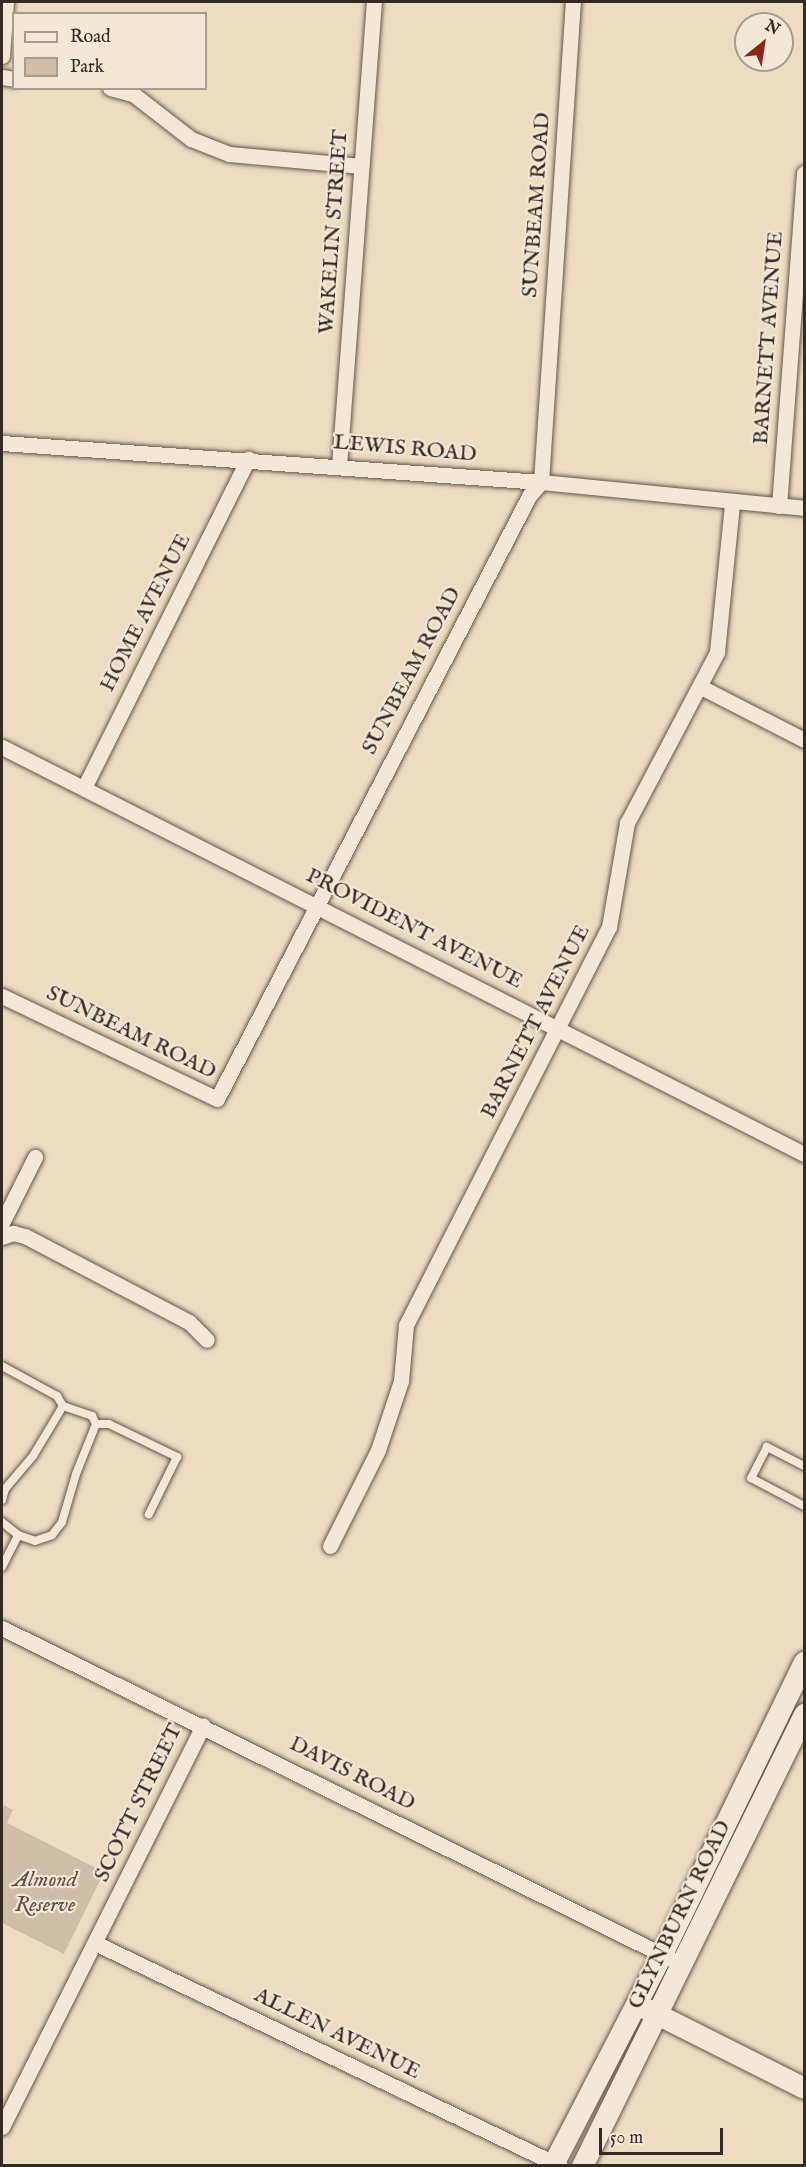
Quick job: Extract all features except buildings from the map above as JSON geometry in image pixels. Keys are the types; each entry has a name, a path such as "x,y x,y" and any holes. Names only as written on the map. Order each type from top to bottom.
{"main road":[{"name":"GLYNBURN ROAD","path":"555,2165 662,1954 804,1662"},
{"name":"GLYNBURN ROAD","path":"582,2166 804,1714"},
{"path":"636,2004 804,2088"}],"street":[{"path":"2,56 6,2"},
{"name":"WAKELIN STREET","path":"339,466 374,2"},
{"name":"SUNBEAM ROAD","path":"2,996 217,1099 315,905 529,496 542,482 573,2"},
{"path":"118,90 133,94 191,139 229,154 362,166"},
{"name":"BARNETT AVENUE","path":"779,506 804,173"},
{"name":"LEWIS ROAD","path":"2,442 542,482 732,504 804,508"},
{"name":"HOME AVENUE","path":"84,788 248,459"},
{"name":"BARNETT AVENUE","path":"330,1546 378,1450 401,1381 406,1325 559,1028 615,910 627,823 701,687 717,652 722,631 732,504"},
{"path":"701,687 804,740"},
{"name":"PROVIDENT AVENUE","path":"2,747 804,1154"},
{"path":"2,1223 35,1157"},
{"path":"2,1237 13,1233 26,1236 189,1322 207,1340"},
{"name":"DAVIS ROAD","path":"2,1628 203,1725 681,1965"},
{"name":"SCOTT STREET","path":"2,2127 203,1725"},
{"name":"ALLEN AVENUE","path":"95,1943 555,2165"}],"lane":[{"path":"2,1366 57,1396 63,1406 92,1416 96,1424 75,1474 62,1522 52,1535 34,1541 18,1535 2,1522"},
{"path":"2,1500 5,1489 33,1456 63,1406"},
{"path":"96,1424 109,1424 177,1457 149,1514"},
{"path":"804,1466 767,1446 751,1478 804,1506"},
{"path":"2,1567 18,1535"}],"green space":[{"name":"Almond Reserve","path":"2,1804 13,1810 7,1823 104,1872 64,1954 2,1923"}]}
